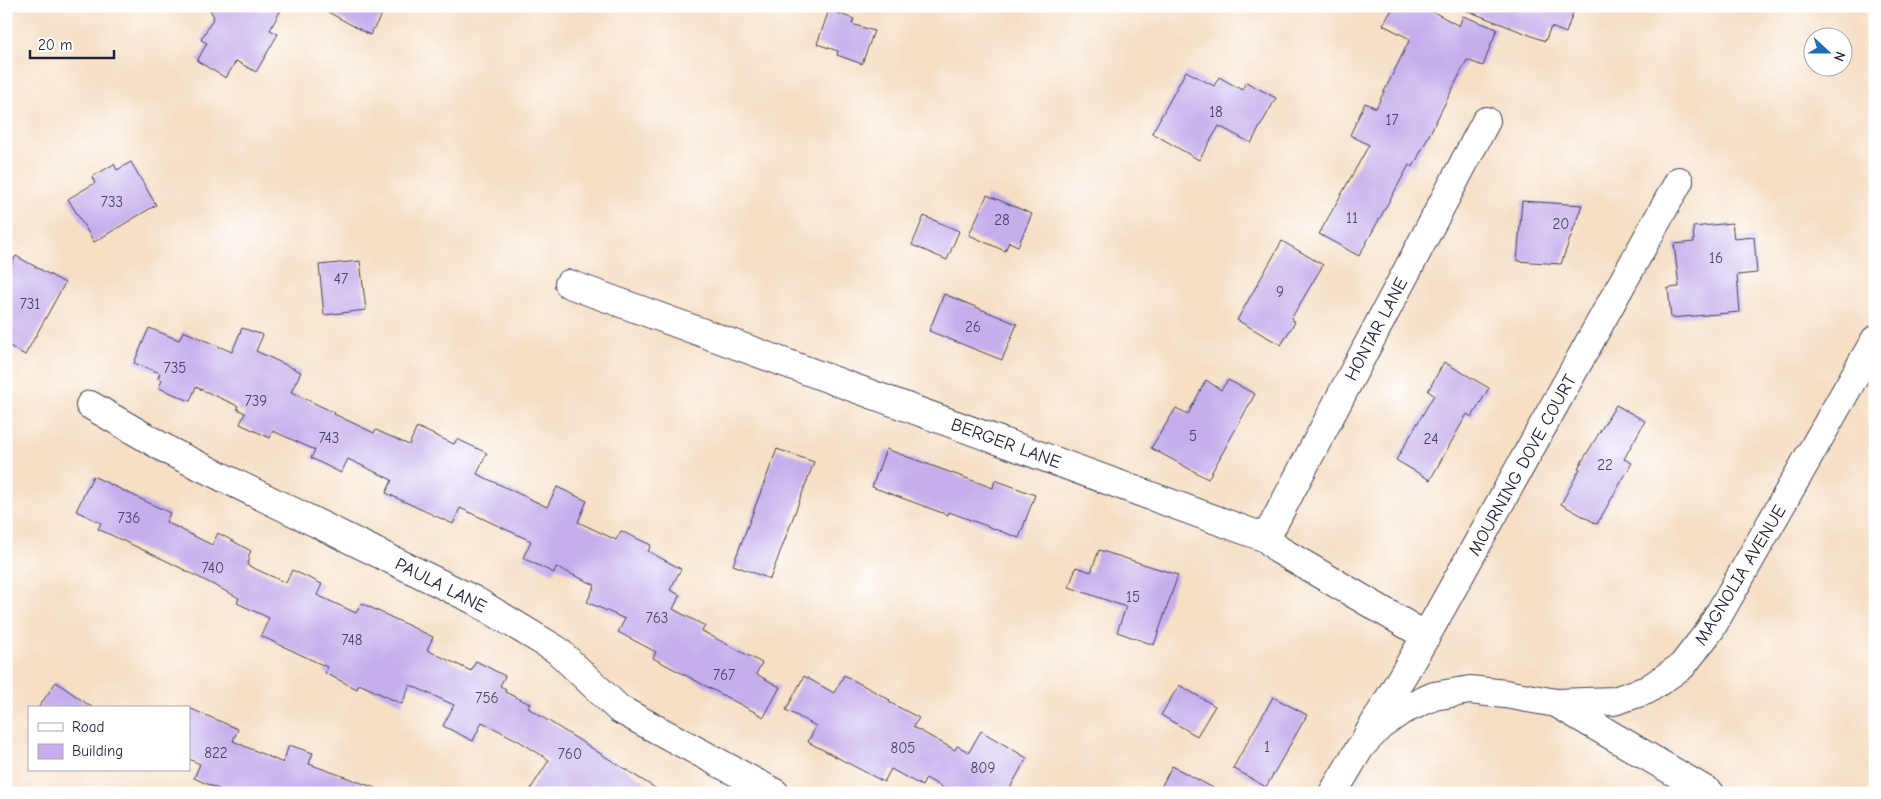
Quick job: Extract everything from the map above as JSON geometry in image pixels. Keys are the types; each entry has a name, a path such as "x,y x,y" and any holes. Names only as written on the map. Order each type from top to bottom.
{"street":[{"name":"HONTAR LANE","path":"1266,538 1486,121"},
{"name":"MOURNING DOVE COURT","path":"1361,746 1426,636 1679,181"},
{"name":"BERGER LANE","path":"569,284 1266,538 1279,550 1426,636"},
{"name":"MAGNOLIA AVENUE","path":"1333,793 1361,746 1380,726 1401,710 1434,696 1470,690 1556,703 1614,701 1647,690 1682,666 1710,630 1875,340"},
{"name":"PAULA LANE","path":"90,405 171,452 474,600 558,650 619,709 747,786 775,793"},
{"path":"1556,703 1710,793"}],"building":[{"path":"208,6 283,6 270,30 278,34 256,72 236,61 226,78 197,61 207,43 201,40 214,17"},
{"path":"317,6 368,6 382,14 370,35"},
{"path":"1394,6 1423,6 1459,26 1463,16 1497,29 1483,66 1467,60 1413,167 1409,165 1359,256 1319,234 1369,145 1350,135 1365,103 1376,108 1410,39 1383,25"},
{"path":"1460,6 1575,6 1566,33 1551,27 1545,41 1460,8"},
{"path":"829,10 854,19 852,24 874,31 862,64 837,55 838,51 817,44"},
{"path":"1186,71 1214,86 1219,77 1242,90 1246,82 1276,98 1251,143 1219,126 1199,160 1152,133"},
{"path":"131,162 156,205 94,242 68,199 95,183 92,177 114,164 117,170"},
{"path":"987,195 1032,214 1018,246 1009,242 1005,251 969,235"},
{"path":"1522,201 1582,205 1561,264 1517,261"},
{"path":"924,216 959,231 947,260 912,245"},
{"path":"1732,223 1734,239 1754,237 1757,273 1737,275 1740,312 1671,318 1668,288 1679,287 1674,244 1694,242 1693,227"},
{"path":"1282,241 1323,265 1291,319 1295,322 1281,345 1237,320"},
{"path":"16,256 65,283 25,355 6,344 6,274"},
{"path":"360,261 366,310 324,315 319,265"},
{"path":"944,294 1017,324 1002,360 929,331"},
{"path":"149,328 179,340 183,331 232,352 242,328 263,335 256,351 301,372 291,392 374,433 376,430 409,445 417,427 454,444 457,439 487,453 477,474 547,507 557,487 587,501 578,522 616,540 621,531 651,545 648,551 681,569 670,590 680,595 673,609 705,626 702,631 762,663 756,674 780,687 764,717 653,658 656,652 618,632 625,619 587,602 595,585 556,567 554,573 523,558 531,541 460,508 453,524 386,493 392,480 348,459 341,473 311,458 315,450 273,431 270,438 240,424 245,413 237,409 238,406 196,387 190,401 159,388 162,380 158,378 160,373 134,363"},
{"path":"1444,362 1489,388 1472,417 1467,414 1430,480 1396,460 1434,395 1428,391"},
{"path":"1206,380 1221,390 1228,380 1255,394 1208,479 1151,448 1176,408 1188,414"},
{"path":"1616,405 1645,421 1624,459 1632,463 1597,524 1561,504 1580,469 1578,468"},
{"path":"777,449 814,462 770,579 733,565"},
{"path":"886,449 993,488 995,480 1035,495 1019,538 949,512 948,515 872,487"},
{"path":"93,476 170,513 166,522 212,545 218,533 251,551 247,565 286,583 292,570 322,584 317,595 356,613 361,603 433,637 427,650 471,671 476,661 505,676 500,686 506,689 505,692 530,704 528,708 663,793 528,793 549,760 519,741 482,722 473,741 443,726 454,705 410,685 402,704 359,684 357,689 325,673 327,667 261,636 269,618 237,603 239,598 169,562 98,529 101,523 76,511"},
{"path":"1099,550 1178,575 1154,645 1117,632 1126,607 1069,587 1076,567 1091,572"},
{"path":"844,675 919,718 913,727 955,750 957,746 969,752 981,731 1027,758 1007,793 952,793 926,778 922,786 891,769 884,782 808,742 816,726 786,710 804,676 834,693"},
{"path":"56,682 90,706 39,706"},
{"path":"1179,685 1215,706 1197,736 1161,715"},
{"path":"1273,697 1307,715 1266,787 1233,768"},
{"path":"190,708 238,729 233,741 283,763 289,745 313,753 309,764 381,790 380,793 227,793 194,778 200,764 190,759"},
{"path":"1172,766 1223,793 1158,793"}]}
